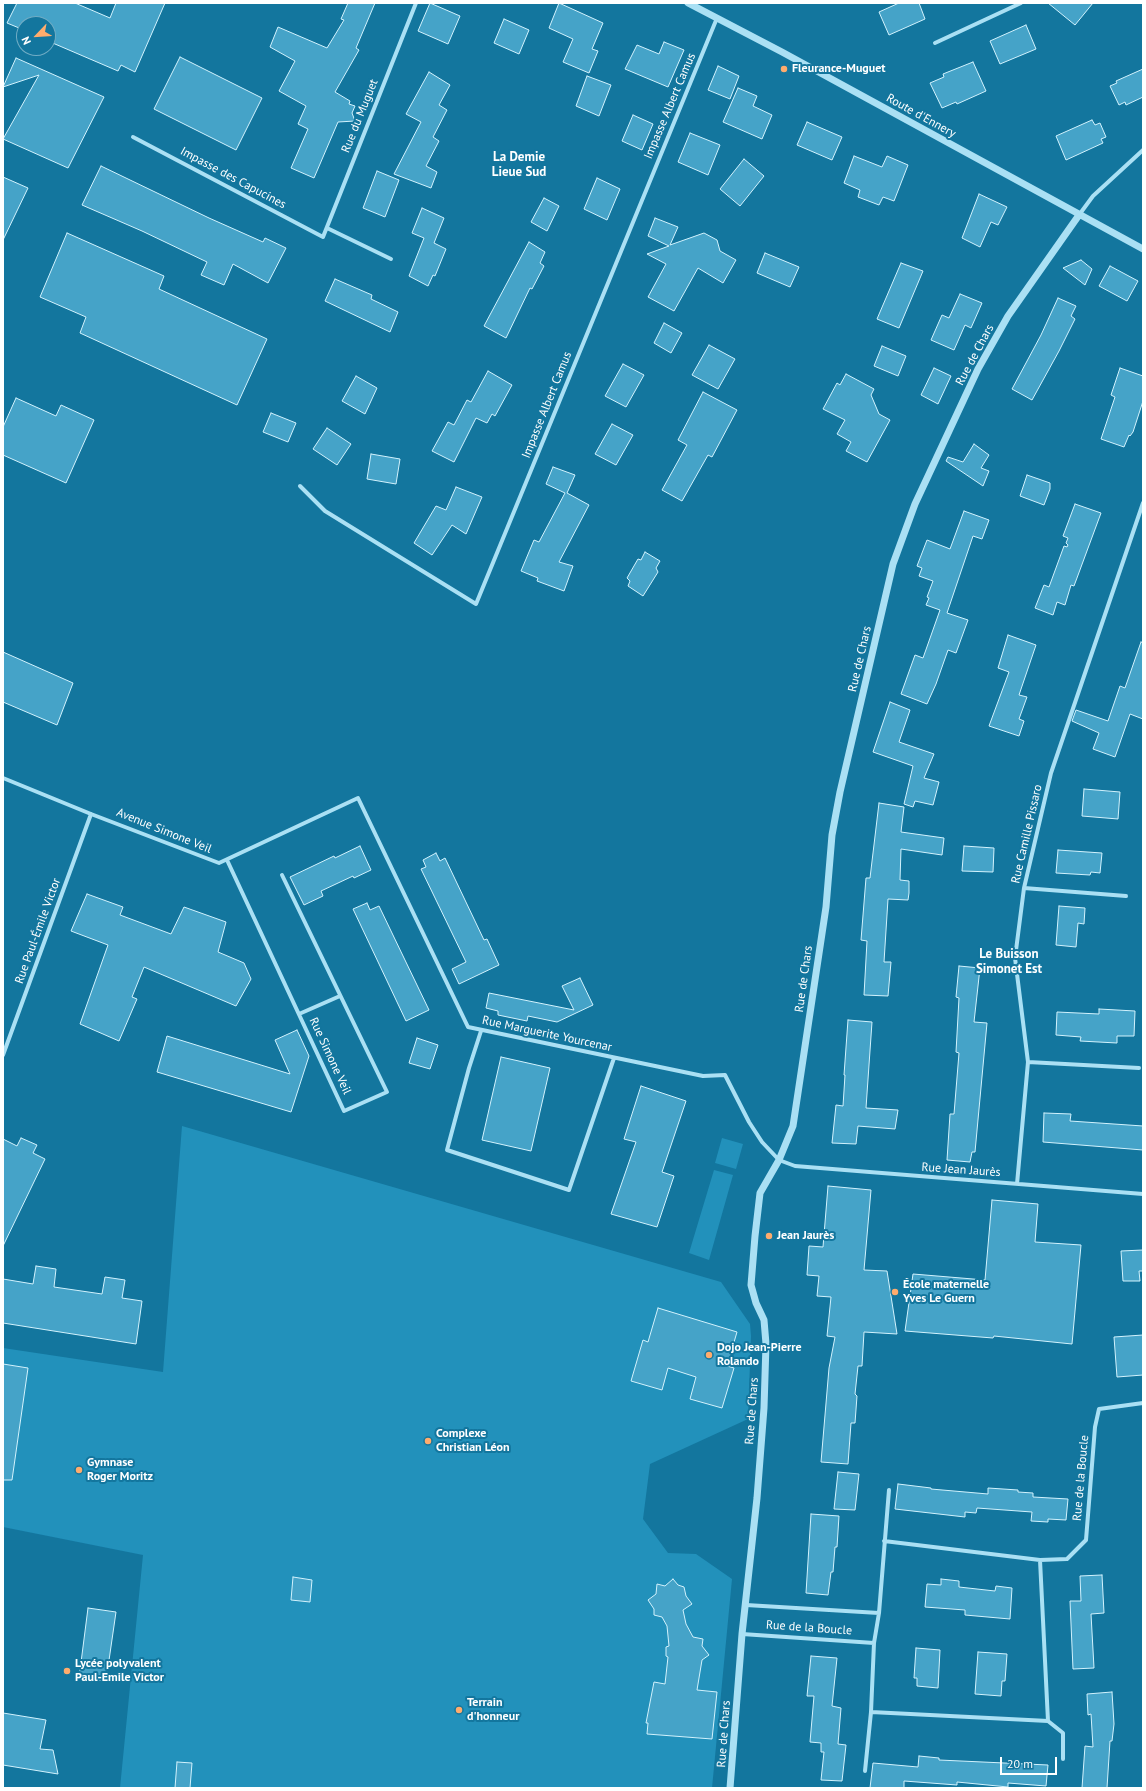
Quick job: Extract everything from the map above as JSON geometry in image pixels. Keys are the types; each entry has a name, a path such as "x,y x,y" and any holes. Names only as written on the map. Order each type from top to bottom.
{"street":[{"name":"Rue du Muguet","path":"323,237 416,3"},
{"name":"Route d'Ennery","path":"688,3 782,52 1143,249"},
{"path":"936,43 1021,3"},
{"name":"Impasse Albert Camus","path":"300,486 325,510 476,604 717,18"},
{"name":"Impasse des Capucines","path":"133,137 323,237"},
{"path":"1079,215 1093,196 1143,150"},
{"name":"Rue de Chars","path":"730,1788 742,1634 757,1498 764,1408 764,1320 756,1303 751,1285 760,1193 779,1160 793,1126 826,907 832,834 893,564 919,496 978,369 1008,316 1079,215"},
{"path":"327,228 391,259"},
{"name":"Rue Camille Pissaro","path":"1017,1184 1028,1062 1015,958 1024,888 1051,773 1143,503"},
{"name":"Avenue Simone Veil","path":"3,778 91,814 219,863 358,798"},
{"name":"Rue Marguerite Yourcenar","path":"358,798 462,1019 468,1027 481,1031 703,1076 725,1075 749,1122 762,1142 779,1160"},
{"name":"Rue Paul-Émile Victor","path":"3,1055 91,814"},
{"name":"Rue Simone Veil","path":"227,860 344,1111 387,1092 282,875"},
{"path":"1024,888 1126,896"},
{"path":"299,1014 340,996"},
{"path":"481,1031 469,1068 447,1150 569,1190 614,1058"},
{"path":"1028,1062 1139,1068"},
{"name":"Rue Jean Jaurès","path":"779,1160 795,1166 810,1168 1143,1194"},
{"name":"Rue de la Boucle","path":"884,1541 1040,1560 1067,1559 1086,1540 1095,1427 1100,1409 1143,1403"},
{"path":"865,1771 871,1712 874,1643 879,1613 889,1490"},
{"path":"1040,1560 1048,1721"},
{"name":"Rue de la Boucle","path":"746,1605 879,1613"},
{"name":"Rue de la Boucle","path":"742,1634 874,1643"},
{"path":"871,1712 1048,1721 1063,1733 1063,1759"}],"shaded area":[{"name":"Complexe Christian Léon","path":"182,1126 721,1282 750,1324 751,1336 748,1419 650,1464 643,1519 668,1553 696,1554 732,1579 712,1788 120,1788 143,1555 3,1527 3,1348 163,1372"},
{"path":"722,1138 743,1144 736,1169 715,1163"},
{"path":"714,1170 733,1175 709,1260 689,1253"}],"building":[{"path":"17,3 75,3 110,18 116,3 165,3 135,72 121,65 118,71 56,44 56,16 16,16 16,27 7,23"},
{"path":"348,3 375,3 356,48 359,50 335,92 350,101 349,104 355,106 352,113 355,121 338,122 314,178 291,168 308,129 298,124 306,106 279,91 295,61 270,47 278,27 327,48 344,20 341,19"},
{"path":"430,3 460,16 448,44 418,31"},
{"path":"559,3 603,23 592,49 598,51 589,73 563,62 573,39 549,28"},
{"path":"899,3 919,3 925,19 889,35 879,12"},
{"path":"1048,3 1093,3 1075,25"},
{"path":"504,19 529,30 519,54 494,43"},
{"path":"1026,25 1036,49 1000,64 990,41"},
{"path":"664,42 684,50 668,87 625,69 637,45 659,54"},
{"path":"180,57 262,98 236,150 154,109"},
{"path":"16,58 104,97 68,168 3,139 39,75 3,87"},
{"path":"973,62 986,91 957,104 956,102 942,108 930,83 944,77 943,74"},
{"path":"718,66 739,76 730,99 708,90"},
{"path":"1143,69 1143,97 1126,105 1125,102 1119,105 1110,86 1117,83 1116,81"},
{"path":"429,72 450,85 439,105 447,110 433,137 439,141 426,166 437,172 431,188 394,174 421,122 406,114"},
{"path":"587,76 611,85 599,116 576,106"},
{"path":"738,88 757,96 753,106 772,115 762,139 723,122"},
{"path":"633,115 653,124 642,150 622,141"},
{"path":"1092,120 1095,125 1100,123 1106,137 1101,139 1103,143 1066,160 1056,136"},
{"path":"807,122 842,137 832,160 797,145"},
{"path":"690,133 720,145 708,175 678,162"},
{"path":"854,156 882,167 887,156 908,165 894,201 883,197 879,205 858,197 860,190 844,183"},
{"path":"744,159 764,176 740,206 720,189"},
{"path":"101,166 209,218 263,242 265,238 286,248 268,283 233,264 224,285 201,275 207,262 142,231 82,205"},
{"path":"377,171 399,180 385,217 363,208"},
{"path":"3,177 28,188 3,240"},
{"path":"597,178 620,189 607,220 584,209"},
{"path":"979,194 1007,207 998,225 991,222 980,247 962,238"},
{"path":"544,198 559,206 547,231 531,222"},
{"path":"422,208 444,218 434,243 446,249 435,276 433,275 428,286 409,276 424,238 412,233"},
{"path":"655,218 678,227 670,245 704,233 717,240 720,251 736,260 723,283 698,268 674,311 648,297 666,264 647,254 669,246 648,236"},
{"path":"67,233 164,276 159,289 267,339 237,405 80,333 86,317 40,297"},
{"path":"529,242 545,252 540,263 544,266 532,289 530,288 506,338 484,326"},
{"path":"765,253 799,267 790,287 757,273"},
{"path":"1081,260 1092,269 1085,285 1063,268"},
{"path":"901,263 923,271 899,328 877,319"},
{"path":"1110,266 1138,281 1127,301 1099,286"},
{"path":"335,279 372,295 371,299 398,312 390,332 325,301"},
{"path":"960,294 982,303 971,328 965,325 954,350 931,340 942,315 949,318"},
{"path":"1058,298 1076,306 1071,316 1075,319 1032,400 1012,389 1041,335"},
{"path":"664,323 682,333 671,353 654,343"},
{"path":"709,345 735,359 718,389 692,375"},
{"path":"882,346 906,356 898,376 874,366"},
{"path":"623,364 644,375 626,407 605,396"},
{"path":"934,368 951,376 938,404 921,395"},
{"path":"1120,368 1143,376 1143,401 1133,432 1130,436 1129,435 1124,447 1101,439 1115,397 1111,395"},
{"path":"488,371 512,385 495,416 492,414 487,423 476,418 454,462 432,451 448,422 454,425 467,400 471,402"},
{"path":"846,374 874,389 871,395 879,414 890,420 867,462 846,451 851,442 837,434 845,420 823,409 837,383 840,385"},
{"path":"356,376 377,388 365,414 342,401"},
{"path":"703,392 737,410 712,457 708,455 682,501 662,490 687,445 678,440"},
{"path":"16,398 56,416 61,405 94,420 66,483 3,455 3,427"},
{"path":"271,413 296,423 288,442 263,432"},
{"path":"612,424 633,435 616,465 595,454"},
{"path":"327,428 351,444 337,465 313,449"},
{"path":"974,444 989,455 981,468 989,471 983,486 946,461 948,457 963,462"},
{"path":"371,454 400,459 396,484 367,479"},
{"path":"553,467 575,475 567,493 589,505 559,562 573,566 564,591 537,581 538,578 521,571 534,540 539,542 565,493 546,484"},
{"path":"1027,475 1050,483 1050,489 1044,505 1020,496"},
{"path":"456,487 482,497 466,534 452,525 432,555 414,543 436,506 446,510"},
{"path":"1075,504 1101,513 1074,586 1071,585 1065,605 1057,602 1053,615 1035,608 1044,585 1049,587 1064,546 1067,547 1068,545 1066,543 1068,538 1063,536"},
{"path":"964,511 989,520 982,539 973,536 947,613 968,620 956,653 948,650 927,704 901,694 915,655 923,658 940,610 926,605 929,598 927,597 933,581 919,576 922,568 917,566 927,540 950,549"},
{"path":"645,552 660,561 656,568 658,572 643,596 628,586 630,581 627,578 638,559 641,560"},
{"path":"1008,635 1036,645 1019,695 1027,697 1019,719 1024,721 1019,736 989,726 1009,672 998,668"},
{"path":"1141,642 1143,643 1143,719 1130,714 1115,757 1093,749 1099,733 1072,721 1076,710 1108,721 1120,686 1125,688"},
{"path":"3,652 73,683 57,725 3,702"},
{"path":"890,702 910,710 899,742 934,754 924,778 939,782 933,805 915,801 913,807 904,804 913,766 873,752"},
{"path":"1084,789 1120,792 1118,819 1082,816"},
{"path":"879,803 904,807 901,832 944,838 942,855 901,849 900,880 909,881 909,893 908,900 888,899 884,962 891,962 888,996 864,995 867,941 861,940 866,878 870,878"},
{"path":"360,846 371,870 354,878 353,876 321,891 323,896 304,905 290,877 334,856 335,858"},
{"path":"964,846 994,848 993,872 962,871"},
{"path":"1058,850 1102,853 1100,873 1091,872 1090,875 1056,873"},
{"path":"436,853 440,861 445,858 484,940 487,939 499,965 459,984 452,969 466,962 421,869 426,867 423,860"},
{"path":"87,894 123,907 120,915 171,934 184,907 226,922 218,952 244,963 251,979 236,1006 144,967 132,997 137,999 119,1041 80,1024 108,945 71,931"},
{"path":"367,903 370,910 379,906 429,1010 406,1021 353,909"},
{"path":"1059,906 1085,908 1084,924 1078,923 1076,947 1056,945"},
{"path":"959,966 980,968 974,1022 987,1023 975,1152 972,1152 970,1162 947,1160 950,1114 954,1114 959,1053 956,1052 959,998 956,997"},
{"path":"580,978 593,1005 557,1022 528,1016 527,1021 498,1015 498,1011 486,1008 489,993 574,1010 562,986"},
{"path":"1099,1009 1135,1011 1134,1036 1117,1036 1117,1043 1080,1041 1081,1037 1056,1035 1057,1012 1099,1014"},
{"path":"848,1020 872,1022 866,1108 898,1110 895,1129 858,1126 856,1144 832,1143 836,1105 843,1106"},
{"path":"297,1030 309,1056 291,1112 157,1072 167,1036 290,1074 275,1040"},
{"path":"417,1038 438,1045 430,1069 409,1063"},
{"path":"501,1057 550,1068 531,1151 482,1140"},
{"path":"641,1086 686,1101 662,1172 674,1176 657,1227 611,1214 636,1142 624,1139"},
{"path":"1044,1113 1071,1114 1070,1121 1143,1126 1143,1150 1043,1142"},
{"path":"21,1138 37,1145 33,1153 45,1159 3,1246 3,1139 17,1146"},
{"path":"828,1186 871,1190 864,1270 887,1271 897,1334 864,1332 862,1366 858,1366 855,1394 857,1396 855,1423 851,1423 848,1464 821,1462 829,1368 835,1337 827,1336 831,1297 817,1296 819,1276 807,1275 809,1246 823,1247"},
{"path":"992,1200 1038,1204 1035,1242 1081,1245 1072,1344 994,1336 993,1338 905,1331 913,1274 985,1280"},
{"path":"1143,1250 1143,1271 1139,1271 1140,1281 1123,1281 1121,1251"},
{"path":"36,1266 56,1269 54,1287 102,1294 105,1277 125,1280 122,1298 142,1301 136,1344 3,1323 3,1279 33,1284"},
{"name":"Dojo Jean-Pierre Rolando","path":"658,1308 737,1332 727,1366 734,1368 722,1408 690,1399 696,1377 668,1368 662,1390 631,1381 643,1340 648,1342"},
{"path":"1143,1335 1143,1375 1117,1377 1114,1337"},
{"path":"3,1364 28,1368 12,1480 3,1480"},
{"path":"838,1472 859,1474 855,1510 834,1509"},
{"path":"898,1484 931,1489 988,1494 988,1488 1018,1490 1018,1492 1033,1493 1033,1497 1068,1499 1066,1520 1048,1519 1048,1522 1031,1521 1032,1512 977,1508 976,1513 965,1512 965,1517 895,1509"},
{"path":"811,1514 839,1516 837,1547 835,1547 833,1572 831,1572 828,1595 806,1593"},
{"path":"1102,1575 1104,1613 1091,1614 1094,1668 1073,1669 1070,1601 1081,1601 1080,1576"},
{"path":"293,1577 312,1580 310,1602 291,1600"},
{"path":"673,1579 678,1585 684,1587 686,1596 692,1604 683,1610 686,1624 693,1637 703,1639 702,1646 709,1655 702,1660 697,1690 717,1692 712,1739 647,1734 648,1723 646,1723 654,1682 665,1684 668,1657 666,1656 666,1647 669,1646 667,1626 662,1617 654,1615 654,1609 648,1600 656,1594 657,1584 665,1586"},
{"path":"941,1579 959,1581 959,1587 995,1591 996,1586 1012,1588 1010,1619 965,1615 965,1610 925,1607 927,1584 941,1585"},
{"path":"88,1608 116,1612 106,1681 79,1678"},
{"path":"916,1648 940,1650 938,1688 917,1686 917,1678 914,1678"},
{"path":"978,1652 1007,1654 1005,1681 1002,1681 1001,1696 975,1694"},
{"path":"811,1656 837,1658 832,1706 841,1708 838,1744 846,1745 842,1781 821,1780 824,1752 821,1752 821,1743 810,1742 814,1696 807,1696"},
{"path":"1112,1692 1114,1724 1112,1741 1110,1741 1107,1788 1082,1788 1085,1746 1093,1747 1091,1714 1088,1715 1087,1694"},
{"path":"3,1713 46,1720 40,1749 53,1750 58,1774 3,1765"},
{"path":"919,1756 939,1758 939,1760 1048,1765 1046,1786 1008,1783 1008,1787 957,1782 957,1785 904,1781 904,1788 870,1788 873,1763 918,1767"},
{"path":"177,1762 192,1763 190,1788 175,1788"}],"place":[{"name":"Fleurance-Muguet","path":"784,69"},
{"name":"Jean Jaurès","path":"769,1236"},
{"name":"École maternelle Yves Le Guern","path":"895,1292"},
{"name":"Dojo Jean-Pierre Rolando","path":"709,1355"},
{"name":"Complexe Christian Léon","path":"428,1441"},
{"name":"Gymnase Roger Moritz","path":"79,1470"},
{"name":"Lycée polyvalent Paul-Emile Victor","path":"67,1671"},
{"name":"Terrain d'honneur","path":"459,1710"}],"district":[{"name":"La Demie Lieue Sud","path":"519,164"},
{"name":"Le Buisson Simonet Est","path":"1009,962"}]}
